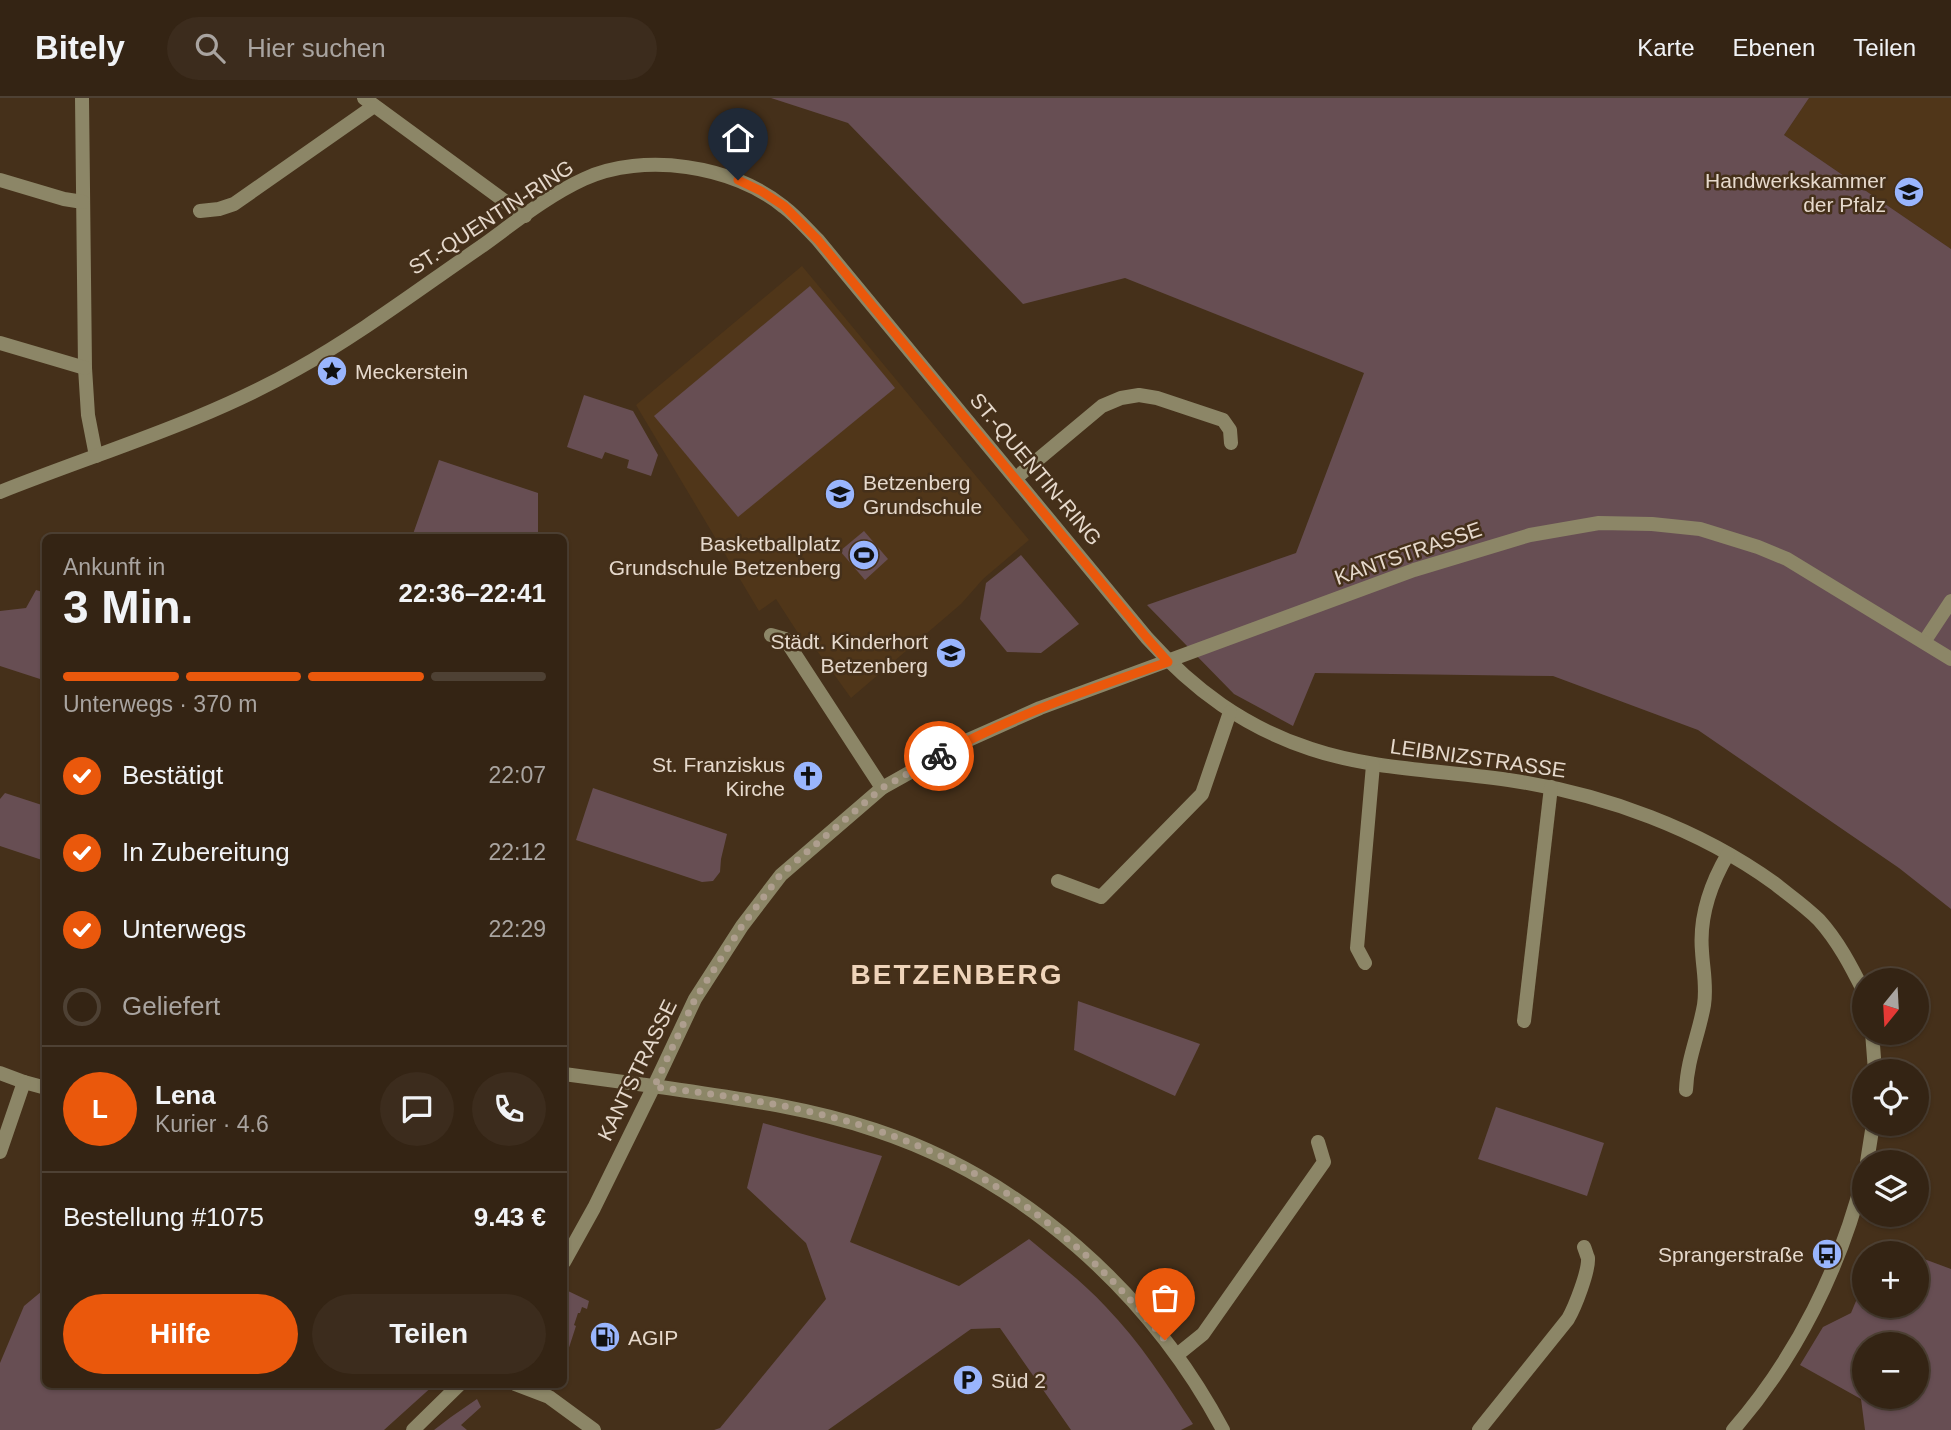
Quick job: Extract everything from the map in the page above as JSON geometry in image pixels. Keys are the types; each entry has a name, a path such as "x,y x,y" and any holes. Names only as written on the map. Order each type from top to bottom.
{"street":[{"path":"82,98 85,368 88,415 96,456"},
{"path":"200,211 234,204 369,102 525,216"},
{"name":"ST.-QUENTIN-RING","path":"0,492 209,414 265,387 325,353 581,180 631,167 657,165 713,172 761,191 784,206 818,240 1168,662"},
{"path":"0,180 83,202"},
{"path":"0,343 85,368"},
{"path":"1016,478 1102,406 1121,398 1139,395 1157,398 1223,420 1230,430 1231,443"},
{"name":"KANTSTRASSE","path":"567,1257 594,1208 695,999 742,926 781,874 882,788 966,741 1028,713 1414,570 1530,535 1599,523 1652,524 1700,529 1759,547 1787,559 1951,659"},
{"path":"1924,642 1951,601"},
{"path":"771,635 785,639 882,788"},
{"name":"LEIBNIZSTRASSE","path":"1168,662 1230,712 1301,746 1373,765 1515,780 1551,788 1596,799 1701,839 1784,891 1817,918 1835,939 1852,970"},
{"path":"1058,881 1101,897 1202,794 1230,712"},
{"path":"1365,963 1357,948 1373,765"},
{"path":"1524,1021 1551,788"},
{"path":"1686,1090 1687,1072 1704,1006 1704,913 1710,889 1728,854"},
{"path":"0,1073 24,1083 42,1086"},
{"path":"567,1074 714,1094 805,1111 876,1130 949,1160 983,1178 1047,1222 1084,1252 1131,1299 1177,1355 1223,1430"},
{"path":"0,1152 24,1083"},
{"path":"1177,1355 1203,1334 1324,1162 1318,1142"},
{"path":"1733,1430 1787,1359 1836,1258 1852,1214"},
{"path":"1479,1430 1568,1319 1588,1265 1584,1247"},
{"path":"414,1430 456,1388"},
{"path":"525,1388 549,1397 594,1430"}],"shaded area":[{"path":"771,98 1809,98 1784,135 1951,249 1951,909 1899,868 1698,730 1553,676 1315,673 1293,726 1234,694 1147,605 1296,553 1364,373 1125,278 1023,304 848,123"},
{"name":"Handwerkskammer der Pfalz","path":"1809,98 1951,98 1951,249 1784,135"},
{"name":"Betzenberg Grundschule","path":"802,266 1029,540 983,579 961,604 851,698 815,648 805,644 776,599 759,611 636,405"},
{"path":"810,286 895,388 738,517 654,416"},
{"path":"584,395 633,411 658,455 651,476 627,468 629,460 605,452 602,459 567,447"},
{"path":"439,460 538,493 538,534 413,534"},
{"name":"Basketballplatz Grundschule Betzenberg","path":"864,531 888,559 865,580 840,551"},
{"path":"1021,555 1079,624 1041,653 1007,652 980,619 986,583"},
{"path":"36,590 42,592 40,679 0,666 0,611 26,608"},
{"path":"593,788 727,834 720,872 713,881 702,882 576,840"},
{"path":"5,793 42,805 42,860 0,846 0,799"},
{"path":"1078,1001 1200,1044 1175,1096 1074,1050"},
{"path":"1496,1107 1604,1143 1587,1196 1478,1159"},
{"path":"763,1123 882,1156 850,1242 959,1286 1029,1239 1088,1289 1118,1320 1152,1363 1193,1424 1181,1430 1071,1430 1000,1328 971,1329 828,1430 714,1430 720,1428 826,1299 806,1243 747,1188"},
{"path":"1929,1261 1951,1269 1951,1430 1865,1430 1862,1409 1929,1409 1929,1332 1852,1332 1852,1394 1800,1365 1823,1327 1852,1311 1852,1318 1929,1318"},
{"path":"42,1291 42,1388 431,1388 384,1430 0,1430 0,1363 24,1306"},
{"path":"567,1293 589,1301 587,1309 582,1307 578,1313 567,1354"},
{"path":"477,1399 481,1407 461,1425 467,1430 434,1430 451,1417"}],"way so far":[{"path":"939,756 882,788 781,874 742,926 695,999 654,1087 749,1099 805,1111 876,1130 949,1160 983,1178 1020,1203 1084,1252 1131,1299 1165,1340"}],"place":[{"name":"Handwerkskammer der Pfalz","path":"1909,192"},
{"name":"Meckerstein","path":"332,371"},
{"name":"Betzenberg Grundschule","path":"840,494"},
{"name":"Basketballplatz Grundschule Betzenberg","path":"864,555"},
{"name":"Städt. Kinderhort Betzenberg","path":"951,653"},
{"name":"St. Franziskus Kirche","path":"808,776"},
{"name":"Sprangerstraße","path":"1827,1254"},
{"name":"AGIP","path":"605,1337"},
{"name":"Süd 2","path":"968,1380"}],"district":[{"name":"BETZENBERG","path":"957,974"}],"route":[{"path":"738,180 784,206 818,240 1168,662 1040,708 939,756"}]}
